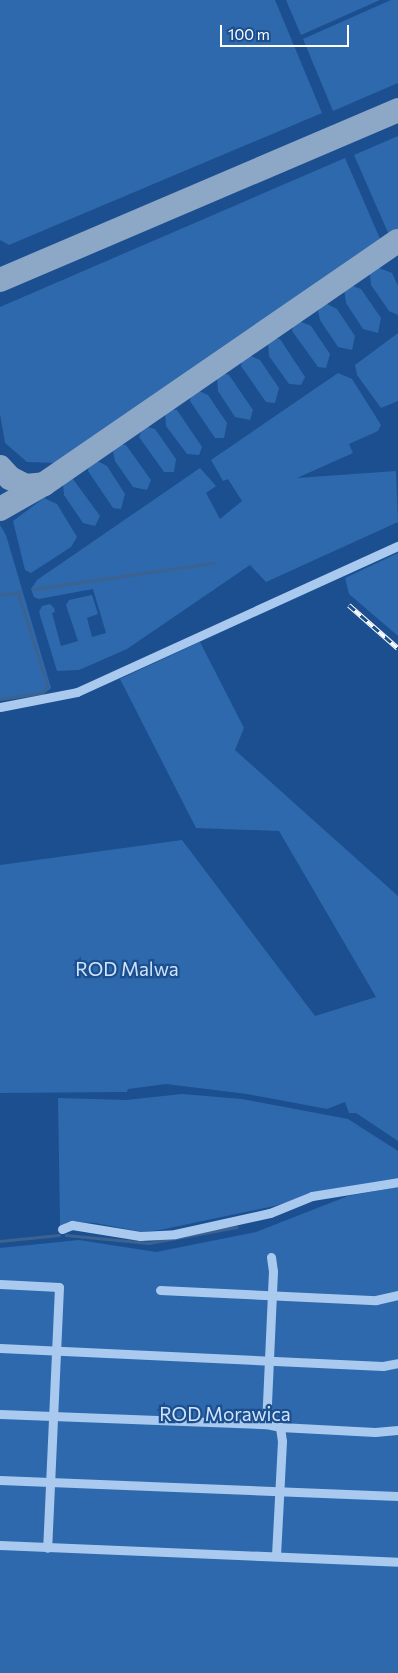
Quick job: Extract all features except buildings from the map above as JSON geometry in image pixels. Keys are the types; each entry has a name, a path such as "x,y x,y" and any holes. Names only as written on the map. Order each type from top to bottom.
{"street":[{"path":"0,707 77,692 398,546"},
{"path":"62,1229 72,1225 140,1236 175,1234 270,1213 312,1196 398,1182"},
{"path":"266,1424 272,1294 270,1257"},
{"path":"0,1284 59,1287 47,1548"},
{"path":"160,1290 376,1300 398,1296"},
{"path":"0,1348 383,1366 398,1363"},
{"path":"0,1414 266,1424 280,1427 375,1432 398,1430"},
{"path":"276,1556 282,1441 280,1427"},
{"path":"0,1480 398,1496"},
{"path":"0,1546 398,1562"}],"green space":[{"path":"0,0 275,0 322,113 9,245 0,240"},
{"path":"286,0 380,0 301,35"},
{"path":"391,0 398,0 398,83 333,111 303,39"},
{"path":"398,136 398,229 389,235 354,155"},
{"path":"345,158 381,241 56,463 27,462 5,443 0,414 0,307"},
{"path":"379,268 392,273 398,286 398,315 389,311 371,285 370,274"},
{"path":"350,285 361,289 381,318 378,333 363,329 346,303 344,289"},
{"path":"325,303 337,309 355,336 352,350 338,347 320,320 318,311"},
{"path":"299,321 311,326 330,354 326,368 318,367 292,331 294,324"},
{"path":"398,333 398,401 381,408 357,375 355,365"},
{"path":"273,338 280,339 305,377 301,385 289,384 269,356 268,342"},
{"path":"248,355 260,360 279,388 275,403 266,402 241,366 242,359"},
{"path":"222,373 229,375 253,410 250,420 235,417 218,391 217,377"},
{"path":"338,373 352,379 381,425 378,431 349,444 353,453 297,478 396,471 398,522 266,582 250,565 127,649 79,670 57,671 39,612 42,606 50,604 54,608 55,612 52,613 61,646 78,641 66,605 69,600 92,595 98,614 87,618 92,637 106,633 93,589 39,599 34,597 31,589 37,580 200,468 216,486 206,493 220,519 242,501 228,479 223,481 211,460"},
{"path":"197,390 208,395 227,423 224,438 215,438 190,401 191,394"},
{"path":"170,409 177,410 202,447 199,455 187,454 166,426 165,412"},
{"path":"144,426 155,429 176,459 174,472 164,472 139,437"},
{"path":"118,444 126,445 151,480 147,490 133,487 115,461 113,452"},
{"path":"95,460 107,466 125,494 121,509 113,508 88,471 89,465"},
{"path":"68,478 73,479 100,516 95,526 83,523 64,495 63,484"},
{"path":"44,498 57,504 77,537 71,547 31,573 25,570 13,521"},
{"path":"0,525 6,535 51,688 44,694 0,700"},
{"path":"398,553 398,636 349,594 345,578"},
{"name":"ROD Malwa","path":"200,642 244,728 235,750 398,896 398,1141 356,1113 349,1113 345,1102 327,1109 247,1094 166,1084 128,1089 127,1092 0,1093 0,865 182,840 315,1016 376,997 279,831 196,828 120,679"},
{"path":"182,1094 242,1099 348,1119 398,1151 398,1179 312,1195 274,1206 160,1230 143,1232 95,1223 70,1222 60,1226 58,1098 126,1100"},
{"name":"ROD Morawica","path":"398,1187 398,1673 0,1673 0,1248 79,1240 156,1252 256,1232 348,1196"}],"waterway":[{"path":"34,589 213,563"},
{"path":"18,592 45,677"},
{"path":"0,595 20,592"},
{"path":"0,699 41,693 47,686 46,682"},
{"path":"66,1235 149,1243 237,1227"},
{"path":"0,1241 59,1235"}],"taxiway":[{"path":"0,280 398,110"},
{"path":"0,509 44,484 398,241"},
{"path":"0,467 10,478 26,486 44,484"}],"railway":[{"path":"349,605 398,648"}]}
